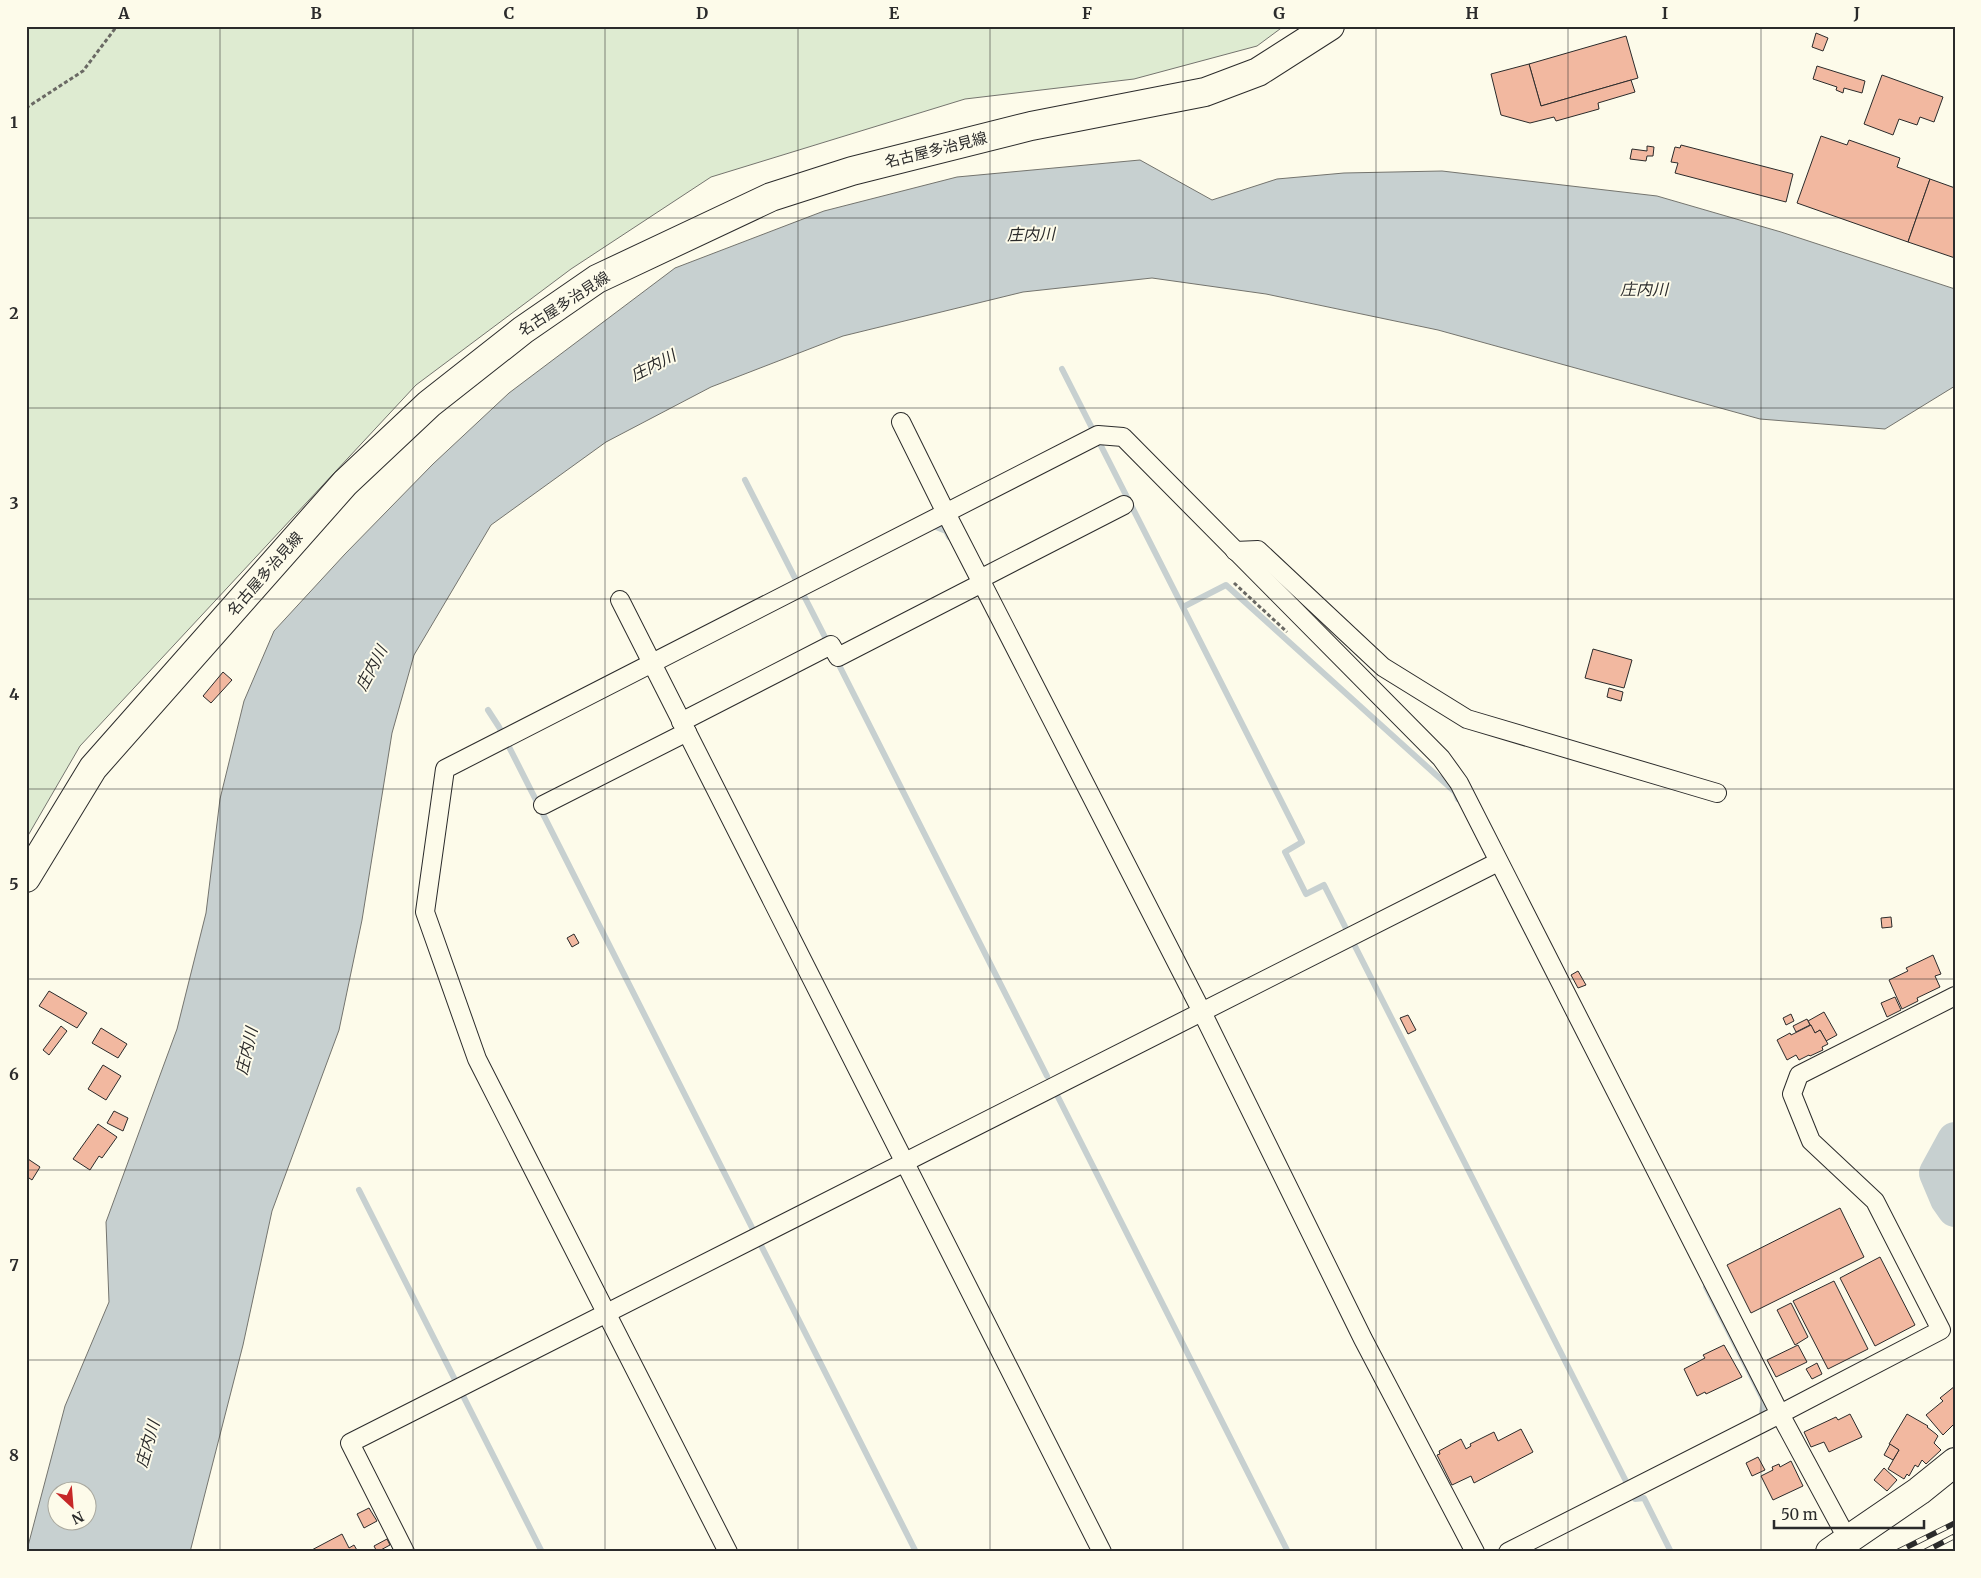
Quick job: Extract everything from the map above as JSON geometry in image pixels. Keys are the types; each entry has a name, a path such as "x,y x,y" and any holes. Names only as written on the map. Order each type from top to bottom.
{"main road":[{"name":"名古屋多治見線","path":"26,878 93,768 345,483 429,404 523,330 597,279 771,197 843,174 1031,126 1204,92 1258,72 1330,26"},
{"path":"1839,1546 1919,1491 1955,1462"}],"street":[{"path":"902,422 946,513 1201,1010 1363,1338 1475,1552"},
{"path":"728,1552 477,1059 425,912 445,769 1098,435 1123,437 1441,758 1459,783 1780,1414 1839,1546"},
{"path":"542,805 831,645 838,657 1124,505"},
{"path":"1234,551 1258,550 1383,667 1467,719 1717,793"},
{"path":"620,600 1102,1552"},
{"path":"405,1552 350,1443 905,1163 1201,1010 1498,862"},
{"path":"1508,1552 1941,1330 1875,1201 1811,1140 1792,1094 1799,1075 1955,996"}],"path":[{"path":"26,108 83,71 117,26"}],"green space":[{"path":"26,26 1284,26 1257,46 1134,79 965,99 711,177 571,269 416,385 80,746 26,839"}],"water":[{"name":"庄内川","path":"1140,160 1212,200 1277,179 1344,173 1442,171 1657,196 1781,232 1955,289 1955,386 1885,429 1760,419 1438,330 1266,294 1152,278 1023,292 843,336 711,387 606,442 491,525 414,655 392,733 362,920 339,1030 272,1211 243,1345 190,1552 28,1552 65,1406 109,1302 106,1222 177,1029 206,913 220,799 244,701 274,631 345,554 433,464 509,393 675,268 824,211 957,177"}],"building":[{"path":"1816,33 1828,38 1823,51 1812,47"},
{"path":"1626,36 1638,78 1541,106 1529,64"},
{"path":"1529,64 1541,106 1631,80 1635,92 1598,103 1599,109 1556,121 1554,117 1530,123 1501,115 1491,74"},
{"path":"1817,66 1865,81 1862,93 1844,88 1843,93 1836,90 1837,87 1813,79"},
{"path":"1882,75 1943,97 1934,122 1920,117 1917,125 1899,119 1893,135 1864,124"},
{"path":"1821,136 1847,145 1849,140 1900,158 1897,167 1930,179 1908,242 1797,203"},
{"path":"1681,145 1793,174 1786,202 1675,173 1678,163 1671,162 1675,147 1680,148"},
{"path":"1647,146 1654,147 1653,156 1647,156 1646,161 1630,159 1632,149 1647,151"},
{"path":"1930,179 1955,188 1955,258 1908,242"},
{"path":"1593,649 1632,660 1624,688 1585,678"},
{"path":"223,672 232,680 211,703 203,696"},
{"path":"1609,688 1623,692 1621,701 1607,697"},
{"path":"1891,917 1892,927 1882,928 1881,918"},
{"path":"574,934 579,943 572,947 567,938"},
{"path":"1933,955 1941,974 1935,976 1940,987 1917,998 1918,1001 1902,1009 1889,980 1908,971 1906,968"},
{"path":"1578,971 1586,985 1578,988 1571,975"},
{"path":"49,991 87,1013 77,1028 39,1006"},
{"path":"1895,997 1901,1010 1887,1017 1881,1003"},
{"path":"1824,1012 1837,1035 1826,1041 1820,1030 1815,1033 1808,1021"},
{"path":"1791,1014 1794,1021 1786,1025 1783,1018"},
{"path":"1408,1015 1416,1030 1408,1034 1400,1018"},
{"path":"1807,1019 1810,1025 1796,1032 1793,1026"},
{"path":"1811,1025 1815,1033 1820,1030 1828,1044 1822,1047 1823,1050 1810,1056 1799,1060 1796,1055 1787,1060 1777,1040"},
{"path":"61,1026 67,1031 49,1055 43,1050"},
{"path":"101,1028 127,1044 118,1058 92,1043"},
{"path":"103,1065 121,1076 106,1100 88,1089"},
{"path":"114,1111 128,1118 123,1131 107,1123"},
{"path":"98,1124 117,1137 102,1158 99,1156 90,1170 73,1159"},
{"path":"28,1159 40,1167 32,1180 26,1176 26,1161"},
{"path":"1840,1208 1864,1257 1751,1313 1727,1265"},
{"path":"1880,1257 1915,1325 1875,1346 1840,1278"},
{"path":"1834,1281 1868,1349 1828,1369 1793,1301"},
{"path":"1791,1303 1808,1337 1795,1345 1777,1310"},
{"path":"1724,1345 1742,1377 1706,1394 1705,1392 1697,1396 1684,1369 1705,1358 1703,1355"},
{"path":"1798,1345 1807,1362 1776,1377 1767,1360"},
{"path":"1817,1363 1822,1374 1812,1379 1806,1369"},
{"path":"1955,1386 1955,1423 1943,1435 1926,1415 1943,1401 1940,1398"},
{"path":"1850,1414 1862,1437 1829,1452 1824,1442 1811,1447 1804,1432 1836,1417 1838,1420"},
{"path":"1907,1414 1928,1426 1938,1436 1934,1443 1941,1450 1926,1464 1922,1460 1918,1467 1915,1465 1909,1476 1907,1474 1904,1479 1888,1469 1899,1450 1889,1444"},
{"path":"1521,1429 1533,1452 1474,1483 1471,1476 1452,1485 1437,1455 1440,1454 1439,1451 1461,1439 1466,1449 1471,1446 1470,1444 1494,1432 1498,1441"},
{"path":"1890,1444 1899,1450 1893,1460 1884,1455"},
{"path":"1758,1457 1765,1470 1752,1476 1746,1463"},
{"path":"1791,1461 1803,1486 1773,1500 1761,1476 1773,1470 1772,1467 1779,1464 1780,1467"},
{"path":"1884,1468 1897,1480 1887,1491 1874,1480"},
{"path":"369,1508 377,1521 364,1528 357,1514"},
{"path":"342,1534 349,1548 354,1545 358,1552 308,1552"},
{"path":"387,1539 390,1545 377,1552 374,1546"}],"waterway":[{"path":"1062,369 1302,842 1285,852 1306,894 1324,885 1635,1499 1644,1498 1671,1552"},
{"path":"745,480 826,639"},
{"path":"936,527 946,531 949,537"},
{"path":"1183,607 1226,585 1455,792 1458,799"},
{"path":"840,667 1047,1076"},
{"path":"488,710 499,727 916,1552"},
{"path":"1058,1097 1288,1552"},
{"path":"1955,1140 1937,1173 1948,1199 1955,1209"},
{"path":"359,1190 542,1552"},
{"path":"1706,1287 1764,1401 1762,1413"}],"railway":[{"path":"1897,1552 1955,1523"},
{"path":"1924,1552 1955,1536"}]}
